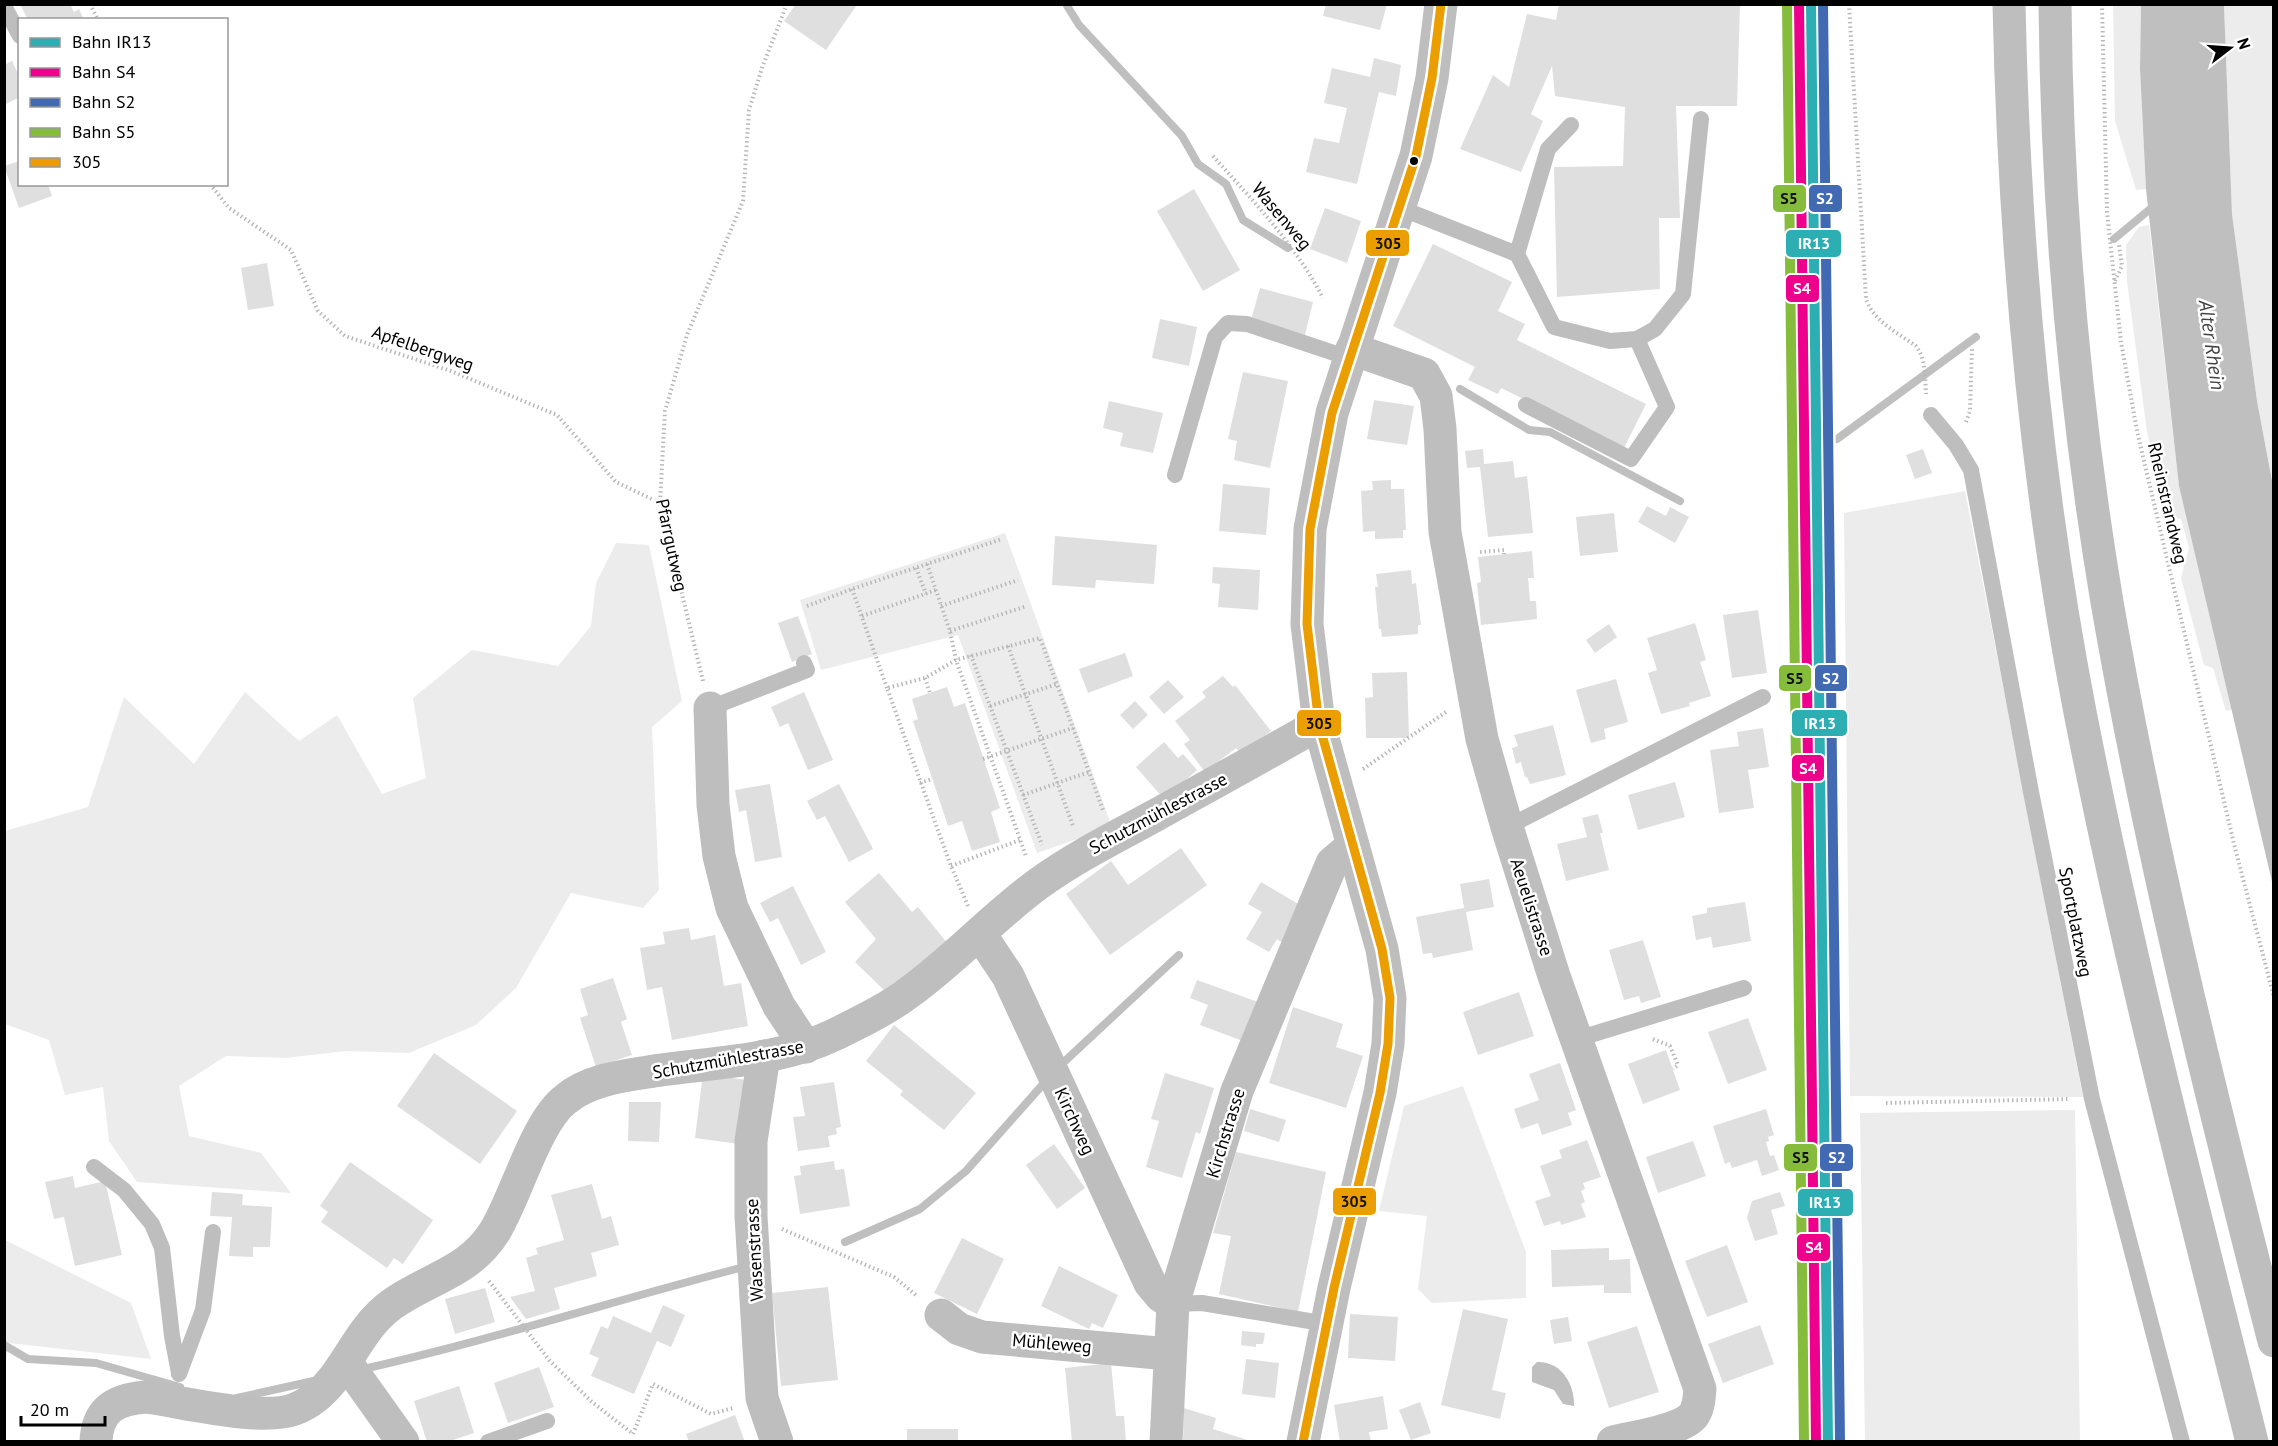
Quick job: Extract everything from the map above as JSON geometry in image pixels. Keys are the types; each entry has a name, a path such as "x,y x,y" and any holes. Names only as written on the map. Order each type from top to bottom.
{"main road":[{"path":"1302,1442 1334,1288 1380,1092 1388,1044 1390,998 1383,959 1319,724 1307,624 1310,529 1332,413 1416,156 1432,78 1441,4"},
{"path":"2009,4 2011,105 2021,264 2035,410 2079,709 2140,991 2252,1442"},
{"path":"2055,4 2058,152 2064,242 2086,457 2107,600 2134,750 2167,905 2200,1049 2274,1341"},
{"name":"Aeuelistrasse","path":"1350,353 1424,374 1436,396 1440,429 1445,532 1482,740 1554,976 1700,1389 1699,1402 1693,1415 1682,1424 1613,1442"},
{"path":"710,708 713,805 719,856 732,908 779,1006 806,1047"},
{"name":"Schutzmühlestrasse","path":"96,1442 99,1421 106,1411 117,1403 131,1398 175,1390 258,1414 297,1409 344,1376 362,1335 393,1303 472,1259 486,1246 500,1223 540,1135 555,1110 566,1098 601,1082 626,1075 764,1056 806,1047 881,1010 911,991 1036,885 1084,853 1319,724"},
{"name":"Kirchstrasse","path":"1166,1442 1173,1304 1238,1090 1332,863 1352,846"},
{"name":"Kirchweg","path":"980,934 1008,976 1150,1283 1161,1296 1173,1304"},
{"name":"Wasenstrasse","path":"764,1056 751,1141 751,1216 762,1398 777,1442"},
{"name":"Mühleweg","path":"941,1315 959,1329 982,1337 1169,1354"},
{"path":"344,1376 403,1442"}],"lane":[{"path":"4,6 18,32"},
{"path":"1400,207 1517,254 1554,327 1610,341 1637,339 1655,329 1683,294 1701,119"},
{"path":"1517,254 1548,149 1571,125"},
{"path":"1175,475 1215,337 1228,323 1247,324 1350,353"},
{"path":"1526,405 1631,459 1667,407 1637,339"},
{"name":"Sportplatzweg","path":"1929,407 1971,470 2031,792 2092,1099 2182,1442"},
{"path":"710,708 807,670 804,663"},
{"path":"1507,827 1763,697"},
{"path":"1577,1039 1744,988"},
{"path":"94,1167 124,1190 152,1224 162,1248 172,1336 175,1390"},
{"path":"175,1390 202,1310 213,1232"},
{"path":"1173,1304 1202,1303 1327,1324"},
{"path":"488,1442 547,1422"}],"path":[{"path":"90,4 97,18"},
{"name":"Pfarrgutweg","path":"710,708 660,503 665,411 687,335 743,201 749,110 762,68 787,4"},
{"path":"1849,4 1866,299 1870,310 1877,318 1916,346 1923,359 1929,407"},
{"name":"Rheinstrandweg","path":"2102,4 2108,212 2121,342 2137,431 2235,848 2274,997"},
{"name":"Wasenweg","path":"1213,156 1292,246 1310,272 1323,298"},
{"name":"Apfelbergweg","path":"212,186 229,208 291,250 318,311 345,336 451,370 557,415 616,482 660,503"},
{"path":"2115,282 2122,266 2119,245"},
{"path":"1970,411 1972,348"},
{"path":"807,606 1002,540"},
{"path":"927,564 950,632 956,660 1036,885"},
{"path":"916,568 926,594"},
{"path":"942,606 1018,580"},
{"path":"852,589 920,783 951,866 980,934"},
{"path":"862,616 936,590"},
{"path":"950,632 1027,606"},
{"path":"887,688 925,678 956,660 1040,638 1104,812"},
{"path":"1008,646 1084,853"},
{"path":"971,656 1042,846 1053,842"},
{"path":"925,678 930,693"},
{"path":"990,706 1057,684"},
{"path":"1362,770 1473,693"},
{"path":"983,759 1073,728"},
{"path":"1023,795 1089,772"},
{"path":"920,783 932,779"},
{"path":"951,866 1020,840"},
{"path":"1626,1024 1670,1046 1677,1065 1673,1069"},
{"path":"1886,1103 2092,1099"},
{"path":"751,1216 894,1277 941,1315"},
{"path":"472,1259 549,1360 591,1402 633,1434 653,1384 711,1414 762,1398"}],"shaded area":[{"path":"2113,5 2141,5 2140,69 2146,189 2136,190 2115,121"},
{"path":"2224,5 2273,5 2273,486 2257,401 2232,214"},
{"path":"2149,225 2179,486 2233,709 2226,711 2213,668 2204,665 2181,578 2189,548 2181,519 2166,516 2147,432 2127,281 2126,245 2139,227"},
{"path":"1965,491 2083,1097 1850,1096 1844,513"},
{"path":"1005,533 1112,827 1037,853 958,635 821,670 800,600"},
{"path":"616,543 649,545 682,701 652,727 659,890 643,908 571,893 516,988 476,1025 409,1053 346,1051 286,1058 226,1056 179,1086 189,1136 261,1153 291,1193 137,1182 109,1141 103,1087 65,1095 49,1040 5,1024 5,831 88,807 124,697 194,764 245,692 299,741 337,715 382,794 426,778 413,698 472,650 558,666 591,626 596,583"},
{"path":"1463,1086 1526,1252 1526,1298 1432,1303 1418,1289 1427,1216 1379,1211 1404,1106"},
{"path":"2075,1110 2080,1441 1865,1441 1860,1113"},
{"path":"5,1240 131,1303 151,1359 9,1343 5,1366"}],"water":[{"name":"Alter Rhein","path":"2141,5 2224,5 2232,214 2257,401 2273,486 2273,886 2179,486 2146,189 2140,69"},
{"path":"1537,1362 1553,1365 1565,1375 1572,1390 1574,1406 1563,1404 1554,1390 1532,1382 1532,1367"}],"building":[{"path":"20,4 70,4 74,12 79,9 83,18 27,18"},
{"path":"796,4 853,4 856,6 826,50 784,21"},
{"path":"1326,4 1387,4 1380,30 1323,16"},
{"path":"1559,4 1740,4 1737,106 1676,106 1680,218 1659,218 1660,289 1557,297 1554,167 1623,166 1625,107 1555,96 1552,66 1531,114 1543,121 1521,172 1460,149 1493,75 1509,87 1527,14 1556,20"},
{"path":"1374,58 1401,65 1396,96 1379,92 1357,184 1306,172 1314,138 1339,143 1347,108 1324,103 1332,68 1370,77"},
{"path":"12,61 18,74 18,98 4,105 4,65"},
{"path":"18,162 18,186 49,186 52,196 19,208 4,166"},
{"path":"1194,189 1240,270 1203,291 1157,211"},
{"path":"1325,208 1361,221 1347,263 1310,249"},
{"path":"1433,244 1512,282 1498,311 1525,324 1517,340 1646,404 1624,448 1501,388 1498,394 1468,380 1475,367 1393,326"},
{"path":"267,263 274,306 248,310 241,268"},
{"path":"1260,288 1313,302 1305,335 1251,320"},
{"path":"1160,319 1197,327 1189,366 1152,358"},
{"path":"1243,372 1288,381 1270,468 1234,460 1237,441 1228,439"},
{"path":"1374,400 1414,406 1407,445 1367,439"},
{"path":"1109,401 1163,413 1153,453 1120,446 1123,433 1103,428"},
{"path":"1483,449 1484,464 1513,461 1515,478 1527,476 1533,533 1488,537 1480,467 1467,468 1465,451"},
{"path":"1923,449 1932,473 1915,479 1906,455"},
{"path":"1391,480 1391,489 1404,489 1406,530 1403,530 1403,538 1375,539 1375,531 1363,532 1361,491 1373,490 1372,481"},
{"path":"1223,484 1270,488 1266,535 1219,531"},
{"path":"1647,506 1666,516 1670,507 1689,517 1675,543 1638,522"},
{"path":"1614,513 1618,552 1580,556 1576,517"},
{"path":"1055,536 1157,545 1154,584 1096,580 1095,588 1052,585"},
{"path":"1532,551 1534,578 1528,578 1530,601 1536,601 1537,619 1481,625 1477,583 1481,582 1478,557"},
{"path":"1213,567 1260,570 1258,610 1218,607 1220,584 1212,583"},
{"path":"1411,570 1412,584 1416,583 1421,625 1418,625 1418,634 1382,637 1381,629 1379,629 1375,587 1378,587 1376,574"},
{"path":"1758,610 1767,673 1732,678 1723,615"},
{"path":"798,616 812,654 792,662 778,623"},
{"path":"1695,623 1706,660 1700,662 1711,696 1689,703 1690,706 1661,714 1648,673 1657,670 1647,638"},
{"path":"1609,624 1617,637 1595,653 1586,640"},
{"path":"1125,653 1133,676 1088,693 1079,669"},
{"path":"1407,672 1409,738 1366,738 1365,698 1373,697 1372,673"},
{"path":"1223,676 1233,687 1235,685 1271,731 1241,754 1236,748 1205,772 1184,744 1190,740 1175,721 1206,697 1202,692"},
{"path":"1616,679 1628,722 1604,729 1606,739 1591,743 1576,690"},
{"path":"1168,680 1184,697 1164,714 1149,697"},
{"path":"947,687 954,707 965,703 1000,808 991,812 1000,842 972,851 962,821 948,826 913,721 918,719 912,699"},
{"path":"804,692 833,760 808,770 788,723 780,727 771,707"},
{"path":"1135,701 1148,715 1133,729 1120,715"},
{"path":"1553,725 1566,775 1530,784 1525,777 1521,762 1516,764 1512,748 1518,746 1514,735"},
{"path":"1763,728 1769,767 1748,770 1754,808 1719,813 1710,750 1739,746 1737,732"},
{"path":"1164,742 1178,758 1183,754 1197,770 1164,799 1136,767"},
{"path":"1675,782 1685,817 1638,830 1628,795"},
{"path":"770,784 782,857 755,862 746,810 739,812 735,790"},
{"path":"839,784 873,849 849,862 825,816 817,820 807,801"},
{"path":"1598,814 1609,870 1566,881 1557,844 1587,837 1582,818"},
{"path":"1181,848 1207,885 1110,955 1066,894 1111,861 1128,885"},
{"path":"879,873 912,912 918,907 948,944 922,967 919,964 889,995 855,962 876,939 845,902"},
{"path":"1489,879 1494,907 1466,912 1473,950 1433,958 1432,953 1423,954 1416,917 1464,908 1460,884"},
{"path":"1261,882 1305,908 1284,944 1277,939 1269,952 1246,939 1262,912 1248,904"},
{"path":"793,886 826,952 801,965 778,918 770,922 760,903"},
{"path":"1745,902 1751,941 1713,948 1711,937 1696,940 1692,916 1707,913 1707,908"},
{"path":"689,928 691,940 715,935 724,986 741,983 748,1026 672,1040 662,987 647,990 640,948 665,944 663,932"},
{"path":"1643,940 1661,997 1641,1003 1639,996 1624,1000 1609,950"},
{"path":"613,978 627,1019 621,1022 632,1055 596,1067 580,1018 588,1015 580,989"},
{"path":"1197,980 1258,1002 1243,1041 1200,1025 1208,1005 1190,998"},
{"path":"1519,992 1534,1036 1478,1055 1463,1012"},
{"path":"1293,1007 1343,1024 1336,1047 1363,1056 1346,1108 1269,1083"},
{"path":"1748,1018 1767,1070 1728,1084 1708,1032"},
{"path":"894,1025 976,1093 944,1130 900,1095 903,1091 866,1061"},
{"path":"1666,1050 1680,1090 1643,1104 1628,1064"},
{"path":"434,1053 517,1111 480,1164 397,1106"},
{"path":"1560,1063 1576,1110 1568,1113 1572,1125 1542,1135 1538,1123 1521,1129 1514,1109 1539,1100 1529,1074"},
{"path":"1165,1073 1214,1088 1200,1134 1196,1132 1182,1178 1146,1167 1159,1121 1151,1119"},
{"path":"703,1074 747,1080 739,1144 695,1138"},
{"path":"834,1082 841,1127 836,1128 837,1134 828,1136 830,1147 798,1151 793,1117 805,1116 800,1087"},
{"path":"629,1102 661,1102 659,1142 628,1141"},
{"path":"1250,1109 1286,1120 1279,1142 1244,1131"},
{"path":"1766,1109 1774,1135 1768,1137 1769,1141 1766,1142 1770,1156 1774,1155 1779,1170 1762,1176 1757,1160 1732,1168 1730,1162 1725,1164 1713,1126"},
{"path":"1587,1140 1601,1177 1583,1183 1585,1189 1581,1191 1585,1202 1581,1204 1586,1217 1561,1225 1560,1221 1544,1226 1535,1201 1551,1196 1540,1166 1562,1158 1559,1150"},
{"path":"1693,1141 1706,1176 1658,1193 1646,1157"},
{"path":"1054,1144 1085,1188 1057,1209 1026,1165"},
{"path":"1236,1152 1326,1172 1298,1312 1219,1294 1231,1236 1213,1233"},
{"path":"834,1161 835,1170 844,1169 850,1206 800,1214 794,1176 801,1175 800,1166"},
{"path":"350,1162 433,1220 403,1264 394,1258 387,1268 321,1222 328,1212 320,1206"},
{"path":"73,1176 75,1188 105,1181 122,1255 75,1266 64,1217 54,1219 45,1182"},
{"path":"592,1184 602,1219 611,1216 619,1245 591,1253 597,1276 554,1288 560,1309 526,1319 510,1297 535,1291 526,1258 538,1254 536,1248 564,1240 551,1195"},
{"path":"212,1192 243,1194 242,1205 272,1207 270,1247 253,1247 253,1257 229,1256 232,1217 210,1216"},
{"path":"1780,1192 1785,1206 1771,1210 1778,1234 1755,1241 1747,1218 1752,1201"},
{"path":"962,1238 1004,1259 977,1314 934,1293"},
{"path":"1727,1245 1748,1302 1707,1317 1685,1261"},
{"path":"1609,1248 1609,1260 1630,1259 1631,1293 1604,1293 1604,1285 1552,1287 1551,1250"},
{"path":"1059,1266 1118,1295 1103,1328 1092,1323 1089,1329 1041,1306"},
{"path":"828,1287 838,1380 781,1386 772,1293"},
{"path":"485,1288 495,1322 455,1334 445,1299"},
{"path":"663,1305 685,1315 671,1347 657,1341 634,1394 591,1376 599,1358 589,1354 601,1326 608,1329 613,1316 651,1333"},
{"path":"1463,1309 1508,1319 1492,1390 1506,1393 1500,1419 1441,1405"},
{"path":"1350,1314 1398,1317 1395,1361 1348,1358"},
{"path":"1568,1317 1572,1341 1554,1344 1550,1320"},
{"path":"1760,1325 1774,1364 1723,1383 1708,1344"},
{"path":"1637,1326 1659,1392 1609,1408 1587,1342"},
{"path":"1242,1331 1265,1333 1263,1344 1256,1344 1256,1347 1241,1345"},
{"path":"1246,1359 1279,1363 1275,1398 1242,1394"},
{"path":"1111,1363 1116,1416 1124,1416 1126,1442 1072,1442 1065,1368"},
{"path":"539,1367 554,1407 508,1423 494,1383"},
{"path":"459,1386 474,1433 447,1442 427,1442 414,1401"},
{"path":"1383,1396 1388,1429 1369,1432 1371,1442 1340,1442 1334,1405"},
{"path":"1420,1402 1431,1433 1411,1440 1399,1410"},
{"path":"1184,1408 1216,1418 1213,1429 1254,1442 1183,1442"},
{"path":"735,1415 745,1442 689,1442 686,1434"},
{"path":"907,1429 958,1429 958,1442 907,1442"}],"waterway":[{"path":"1066,4 1079,25 1182,136 1198,164 1226,184 1243,220 1288,248"},
{"path":"2114,239 2155,205"},
{"path":"1837,439 1976,337"},
{"path":"1460,389 1529,430 1550,432 1680,501"},
{"path":"1065,1061 1179,955"},
{"path":"845,1242 920,1209 966,1171 1045,1082"},
{"path":"359,1370 740,1268"},
{"path":"4,1345 28,1359 96,1363 180,1387"},
{"path":"237,1398 318,1380"}],"rail line":[{"name":"S5","path":"1787,4 1804,1442"},
{"name":"S4","path":"1799,4 1816,1442"},
{"name":"IR13","path":"1811,4 1828,1442"},
{"name":"S2","path":"1823,4 1840,1442"}],"transit line":[{"name":"305","path":"1303,1442 1334,1288 1380,1093 1388,1044 1390,998 1382,949 1319,724 1307,624 1310,529 1332,413 1416,156 1432,78 1441,4"}]}
